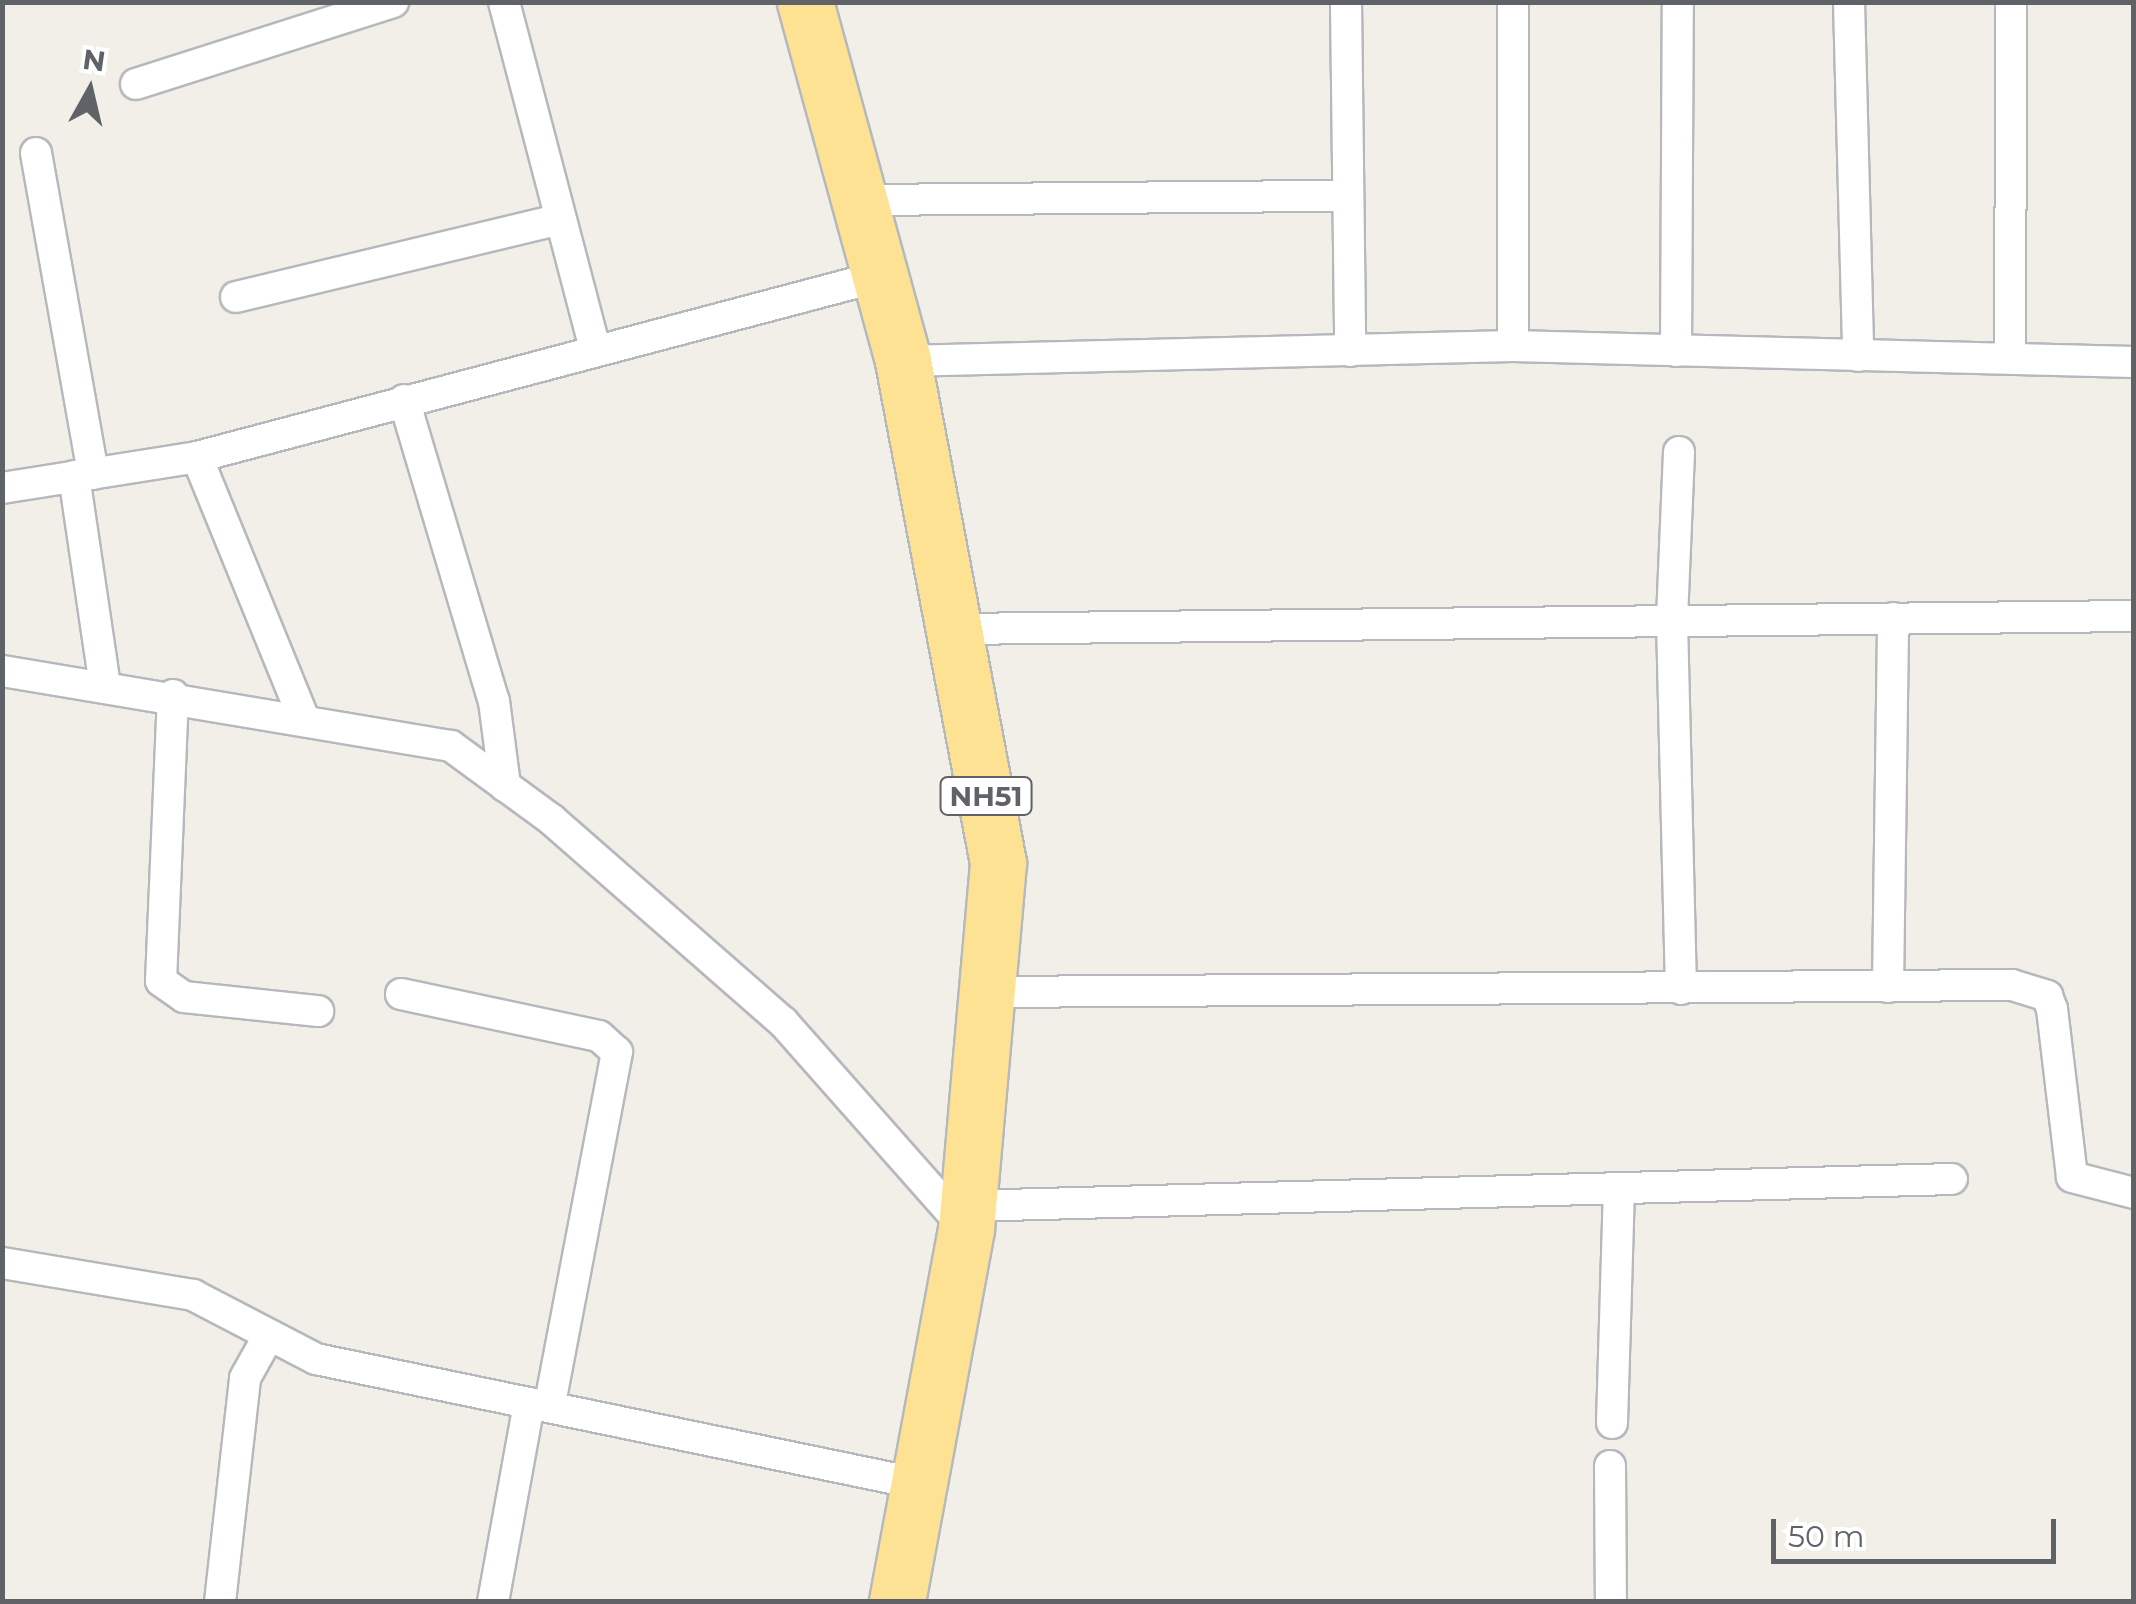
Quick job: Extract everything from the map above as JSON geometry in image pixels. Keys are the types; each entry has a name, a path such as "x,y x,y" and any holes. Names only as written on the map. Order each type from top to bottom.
{"highway":[{"name":"NH51","path":"805,2 903,361 998,862 967,1218 897,1602"}],"street":[{"path":"136,84 393,2"},
{"path":"504,2 557,220 595,348"},
{"path":"1346,2 1350,352"},
{"path":"1513,2 1513,346"},
{"path":"1676,351 1678,2"},
{"path":"1848,2 1858,356"},
{"path":"2010,357 2011,2"},
{"path":"36,153 84,475 105,685"},
{"path":"862,200 1348,196"},
{"path":"236,297 557,220"},
{"path":"2,488 196,457 595,348 881,276"},
{"path":"903,361 1513,346 2134,362"},
{"path":"404,400 499,720 505,786"},
{"path":"1679,452 1672,621 1681,988"},
{"path":"196,457 303,717"},
{"path":"954,629 2134,616"},
{"path":"1888,987 1893,618"},
{"path":"2,671 173,695 451,746 505,786 783,1022 967,1218 1619,1188 1952,1179"},
{"path":"173,695 160,981 184,997 318,1012"},
{"path":"986,992 2012,985 2047,996 2072,1177 2134,1192"},
{"path":"402,994 599,1036 617,1052 494,1602"},
{"path":"1612,1423 1619,1188"},
{"path":"2,1263 194,1296 316,1358 920,1484"},
{"path":"220,1602 244,1378 269,1336"},
{"path":"1610,1466 1612,1602"}]}
